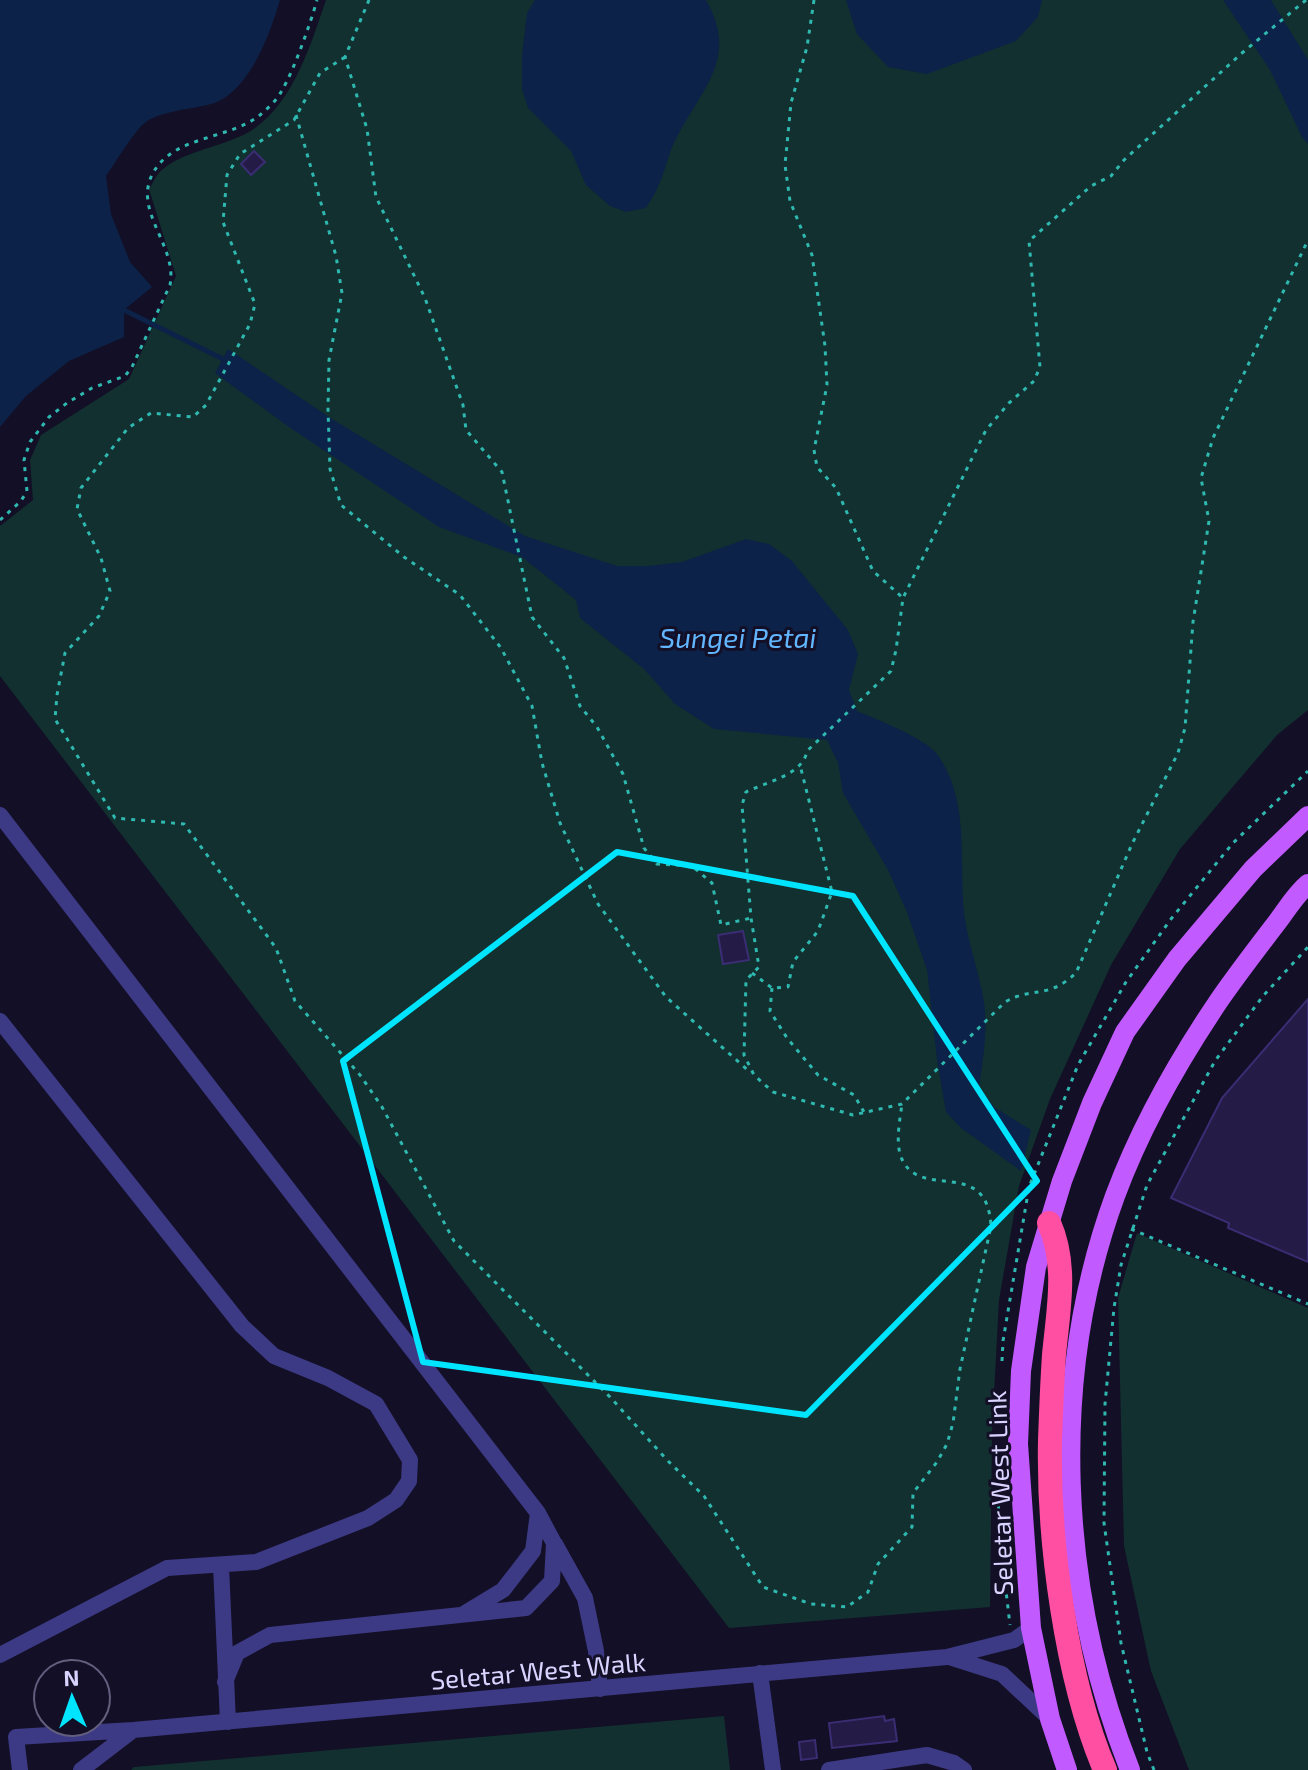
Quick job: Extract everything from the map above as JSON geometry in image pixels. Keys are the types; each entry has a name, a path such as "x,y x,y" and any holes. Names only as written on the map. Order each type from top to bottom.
{"highway":[{"path":"1049,1223 1058,1246 1061,1269 1053,1376 1050,1503 1071,1649 1089,1734 1105,1770"}],"main road":[{"name":"Seletar West Link","path":"1067,1770 1050,1719 1031,1628 1018,1444 1021,1371 1036,1267 1062,1181 1092,1103 1125,1032 1177,959 1253,869 1308,816"},
{"path":"1130,1770 1109,1718 1086,1626 1074,1541 1071,1406 1081,1332 1094,1270 1115,1196 1149,1119 1186,1050 1236,976 1308,884"}],"lane":[{"path":"0,815 538,1513 585,1598 600,1689"},
{"path":"0,1021 242,1326 274,1356 328,1378 376,1404 410,1460 409,1481 396,1500 368,1518 256,1562 167,1568 0,1655"},
{"path":"460,1616 503,1590 533,1551 538,1513"},
{"path":"225,1682 237,1653 270,1635 526,1608 552,1581 554,1543"},
{"path":"221,1566 228,1722"},
{"name":"Seletar West Walk","path":"20,1770 16,1737 228,1722 947,1657 1013,1640 1031,1628"},
{"name":"Seletar West Walk","path":"947,1657 1002,1674 1050,1719"},
{"path":"760,1673 773,1770"},
{"path":"81,1770 133,1730"},
{"path":"829,1770 927,1755 954,1763 964,1770"}],"path":[{"path":"0,520 27,491 24,460 30,442 49,417 67,403 92,388 125,376 170,285 173,272 149,209 147,194 153,173 166,158 189,143 229,131 259,116 281,93 317,0"},
{"path":"369,0 345,57 320,73 294,120 240,154 227,175 223,222 255,304 250,324 206,405 193,417 151,413 128,428 81,488 77,509 101,558 110,591 99,616 65,653 55,719 115,818 184,824 276,948 295,1001 360,1075 382,1107 454,1241 704,1496 763,1587 811,1604 847,1607 868,1592 878,1564 912,1527 913,1493 937,1462 947,1444 953,1423 960,1369 991,1226 985,1197 973,1186 922,1178 909,1169 900,1153 898,1132 902,1104"},
{"path":"814,0 807,47 791,103 785,165 790,201 812,255 825,346 827,385 814,450 817,467 836,488 873,571 903,598"},
{"path":"754,1075 744,1055 746,980 759,967 751,918 742,805 746,792 789,775 805,760 807,751 891,671 903,598 986,430 1009,403 1034,381 1040,367 1029,241 1091,186 1111,176 1124,160 1242,53 1305,1"},
{"path":"345,57 367,129 376,197 425,298 463,405 466,430 502,472 532,617 564,658 580,706 597,727 623,774 644,848 657,864 692,866 712,883 721,925 751,918"},
{"path":"296,115 336,256 342,293 329,360 328,409 330,469 341,505 404,557 460,595 501,648 532,706 542,763 560,823 598,904 666,997 773,1092 853,1115 902,1104 1005,1002 1017,995 1047,992 1062,986 1076,973 1132,844 1178,753 1185,728 1193,622 1209,521 1201,478 1213,438 1308,240"},
{"path":"752,973 772,988 788,987 793,962 818,931 832,892 800,765"},
{"path":"1154,1770 1121,1643 1104,1523 1106,1390 1121,1265 1147,1185 1215,1061 1263,996 1308,947"},
{"path":"772,988 770,1011 787,1038 818,1075 854,1095 864,1113"},
{"path":"1131,1229 1308,1304"}],"highlighted area":[{"path":"617,852 853,896 1037,1181 806,1415 423,1362 343,1061"}],"green space":[{"path":"326,0 1308,0 1308,710 1277,735 1180,849 1111,965 1050,1099 1019,1186 999,1300 992,1432 990,1607 729,1628 0,676 0,526 33,500 30,460 41,435 129,379 176,276 149,189 159,173 172,163 239,137 264,120 298,73"},
{"path":"1137,1233 1308,1308 1308,1770 1189,1770 1151,1671 1124,1546 1118,1298"},
{"path":"724,1716 730,1770 131,1770 134,1767"}],"water":[{"path":"0,0 280,0 256,61 236,88 211,104 168,113 146,122 106,176 111,214 130,262 152,287 124,310 124,337 69,361 26,396 0,427"},
{"path":"535,0 706,0 719,39 714,71 675,141 658,187 646,208 626,212 610,206 586,185 571,151 528,108 522,89 522,55 527,13"},
{"path":"846,0 1042,0 1038,17 1016,41 927,74 888,67 857,34"},
{"path":"1223,0 1271,0 1308,60 1308,144 1270,70"},
{"name":"Sungei Petai","path":"228,349 332,419 525,536 617,566 682,562 746,539 769,544 792,561 848,630 858,654 849,690 857,711 931,748 947,772 954,790 961,830 964,913 985,1013 979,1087 994,1107 1031,1130 1021,1171 961,1128 946,1112 927,970 907,912 888,870 843,793 838,763 827,740 714,729 675,704 644,669 580,618 576,600 522,557 439,527 289,427 215,373"}],"building":[{"path":"254,151 265,162 251,175 241,164"},
{"path":"743,931 749,960 723,964 718,935"},
{"path":"1308,999 1308,1262 1228,1228 1229,1223 1171,1198 1222,1098"},
{"path":"884,1716 885,1721 894,1719 897,1741 832,1748 829,1723"},
{"path":"815,1740 817,1758 801,1760 799,1742"}],"waterway":[{"name":"Sungei Petai","path":"124,310 223,359"}]}
